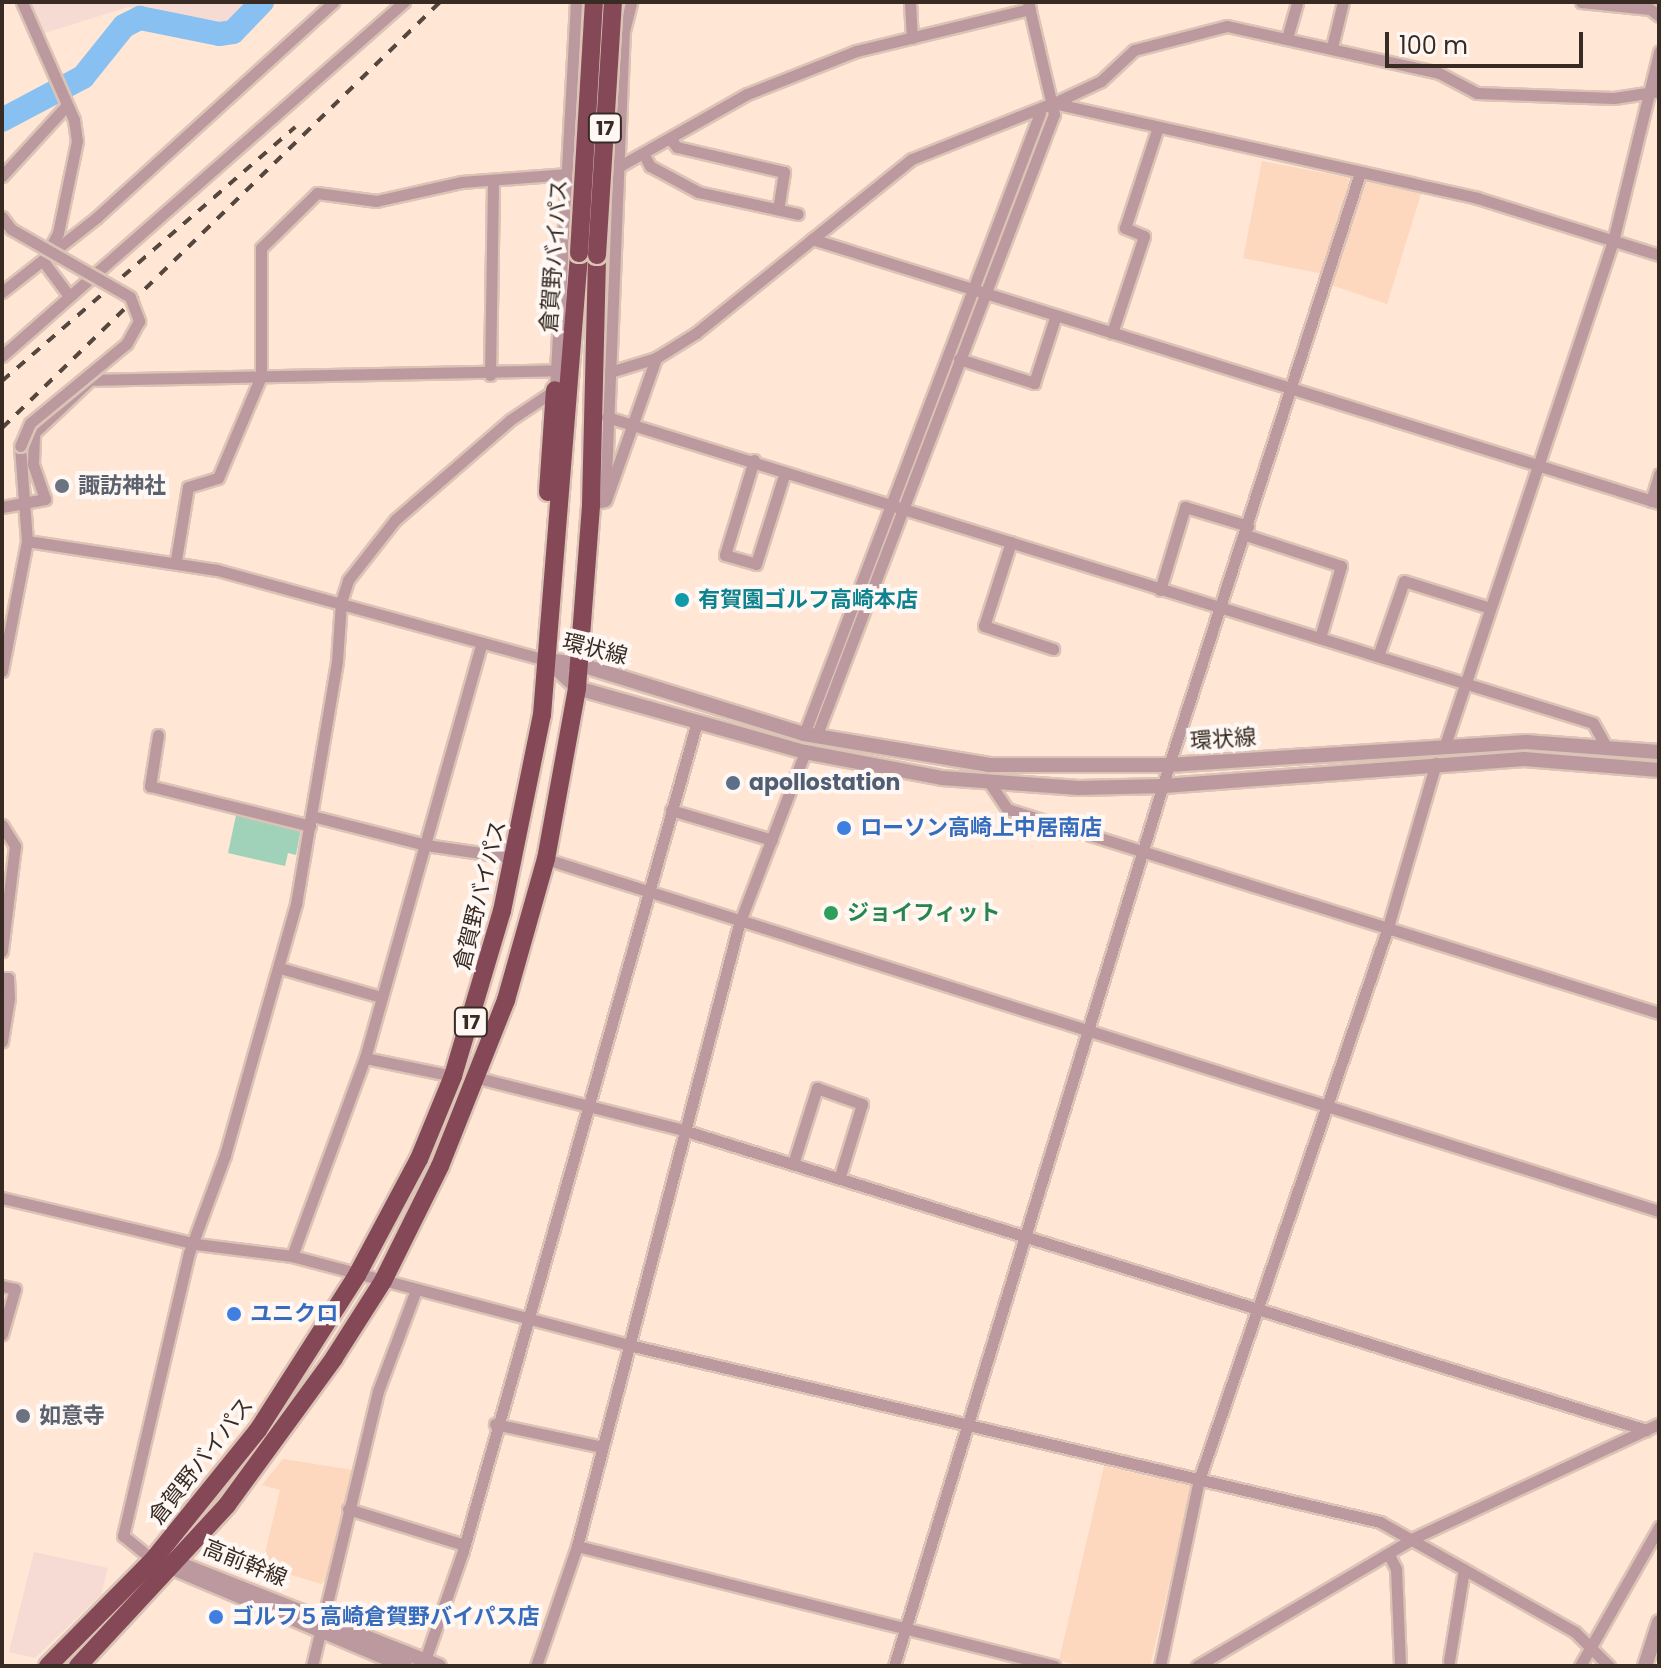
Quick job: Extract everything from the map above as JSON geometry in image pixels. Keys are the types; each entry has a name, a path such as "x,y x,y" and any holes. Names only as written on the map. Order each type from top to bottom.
{"highway":[{"name":"倉賀野バイパス","path":"78,1666 177,1564 283,1433 383,1281 478,1078 546,859 577,688 598,502 588,254 594,2"},
{"name":"倉賀野バイパス","path":"48,1666 153,1560 258,1430 357,1275 419,1159 453,1076 515,858 547,660 613,2"},
{"path":"555,390 546,522 556,553"}],"street":[{"path":"22,2 67,105 77,141 58,233 43,261"},
{"path":"2,292 43,261 333,2"},
{"path":"2,356 404,2"},
{"path":"153,1560 123,1536 196,1244 280,968 311,821 341,602 348,580 395,520 510,420 555,390 576,2"},
{"path":"598,502 610,372 618,161 631,2"},
{"path":"910,2 912,38"},
{"path":"1287,38 1297,2"},
{"path":"1332,47 1343,2"},
{"path":"1581,2 1650,9 1659,16"},
{"path":"569,158 589,150 618,161 643,153 747,94 856,51 1029,6 1053,103 903,507 810,736"},
{"path":"610,372 656,358 912,159 975,131 1040,113 1053,103 1101,81 1134,50 1188,31 1227,26 1332,47 1453,78 1477,93 1614,98 1654,91"},
{"path":"1445,745 1613,241 1654,91 1659,52"},
{"path":"1053,103 1477,198 1659,255"},
{"path":"3,174 67,105"},
{"path":"810,736 890,503 1040,113"},
{"path":"1112,333 1144,236 1125,228 1158,127"},
{"path":"670,139 677,147 784,172 778,209"},
{"path":"643,153 650,166 698,192 798,214"},
{"path":"894,1666 1169,765 1222,610 1360,173"},
{"path":"176,560 188,487 218,478 261,376 261,248 317,193 376,201 425,187 568,174"},
{"path":"490,375 493,181"},
{"path":"2,217 11,229 130,297 139,321 126,344 30,423 20,446 27,541 2,671"},
{"path":"812,239 1655,502 1659,474"},
{"path":"43,261 69,296"},
{"path":"959,359 1034,383 1056,315"},
{"path":"598,502 636,423 656,358"},
{"path":"2,507 42,503 47,493 33,464 37,427 90,380 490,375 555,370"},
{"path":"607,417 636,423 1222,610 1593,723 1606,746"},
{"path":"754,460 725,555 756,564 785,472"},
{"path":"1160,590 1185,507 1341,566 1320,638"},
{"path":"27,541 176,560 547,660"},
{"path":"1011,542 984,626 1053,649"},
{"path":"1378,656 1404,581 1490,608"},
{"path":"292,1256 365,1058 481,644"},
{"name":"環状線","path":"547,660 578,664 810,736 989,765 1169,765 1445,745 1606,746 1659,752"},
{"name":"環状線","path":"547,660 577,688 805,752 989,782 1164,786 1436,763 1524,759 1659,770"},
{"path":"432,1663 525,1317 697,722"},
{"path":"158,735 150,786 426,845 515,858"},
{"path":"536,1666 577,1546 739,924 805,752"},
{"path":"1160,1666 1199,1480 1388,927 1436,763"},
{"path":"989,782 1007,809 1659,1013"},
{"path":"671,810 772,840"},
{"path":"2,825 15,846 2,951"},
{"path":"546,859 1087,1035 1659,1211"},
{"path":"280,968 381,997"},
{"path":"2,978 8,978 9,998 2,1041"},
{"path":"365,1058 453,1076"},
{"path":"478,1078 683,1130 1646,1430"},
{"path":"793,1164 817,1088 862,1104 839,1179"},
{"path":"2,1198 196,1244 292,1256 629,1345 1380,1522 1414,1538 1591,1648 1609,1666"},
{"path":"2,1286 15,1289 2,1334"},
{"path":"312,1666 378,1391 416,1290"},
{"path":"495,1424 602,1447"},
{"path":"1197,1666 1414,1538 1659,1424"},
{"path":"348,1509 464,1545"},
{"path":"1580,1666 1659,1527"},
{"path":"577,1546 1054,1666"},
{"path":"1389,1555 1396,1569 1400,1666"},
{"name":"高前幹線","path":"153,1560 177,1564 323,1625 432,1663"},
{"path":"1449,1661 1464,1569"},
{"path":"1645,1666 1659,1622"},
{"name":"高前幹線","path":"323,1625 405,1666"}],"shaded area":[{"path":"27,2 254,2 234,23 128,7 42,34"},
{"path":"1262,161 1349,178 1330,275 1243,258"},
{"path":"1367,182 1421,194 1387,304 1328,284 1360,184"},
{"path":"283,1459 353,1470 327,1579 321,1584 262,1566 280,1490 262,1485"},
{"path":"1104,1466 1192,1486 1150,1666 1081,1666 1059,1661"},
{"path":"34,1552 108,1568 101,1595 35,1658 9,1652"}],"green space":[{"path":"236,815 301,829 296,855 288,853 285,866 228,853"}],"waterway":[{"path":"2,120 83,77 124,26 140,18 219,34 233,32 262,2"},
{"path":"1642,2 1659,7"}],"railway":[{"path":"2,428 440,2"},
{"path":"2,381 295,127"}],"place":[{"name":"諏訪神社","path":"62,486"},
{"name":"有賀園ゴルフ高崎本店","path":"682,600"},
{"name":"apollostation","path":"733,783"},
{"name":"ローソン高崎上中居南店","path":"844,828"},
{"name":"ジョイフィット","path":"831,913"},
{"name":"ユニクロ","path":"234,1314"},
{"name":"如意寺","path":"23,1416"},
{"name":"ゴルフ５高崎倉賀野バイパス店","path":"216,1617"}]}
